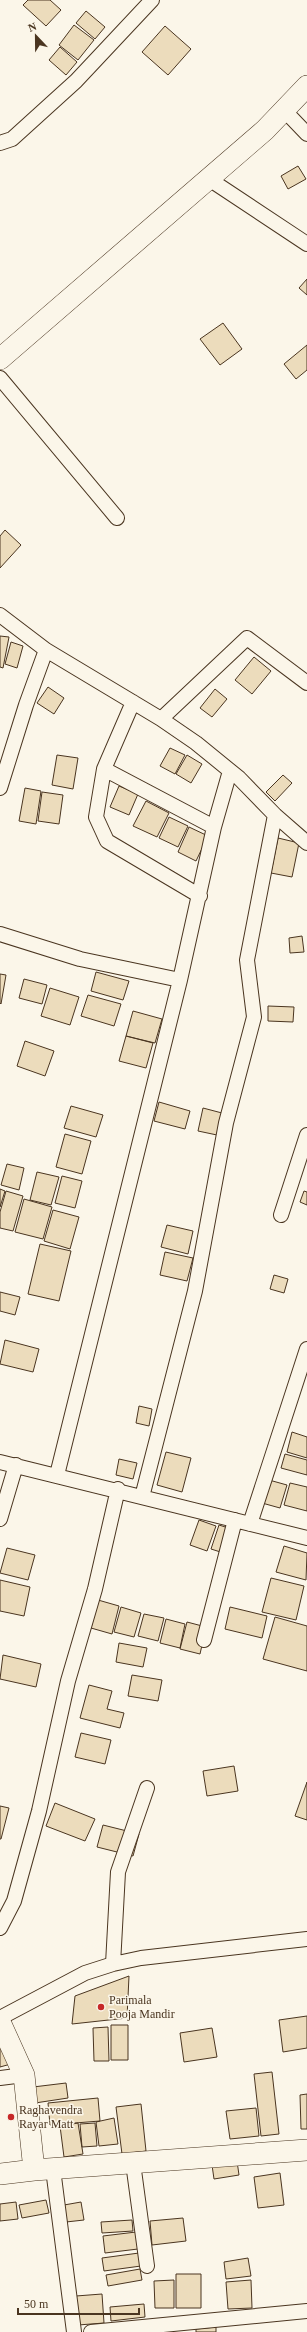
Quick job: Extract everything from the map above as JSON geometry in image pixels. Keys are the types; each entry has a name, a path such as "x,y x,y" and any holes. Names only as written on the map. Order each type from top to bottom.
{"street":[{"path":"0,143 12,139 76,81 152,0"},
{"path":"0,359 265,130 307,86"},
{"path":"284,110 307,134"},
{"path":"209,179 307,244"},
{"path":"0,378 117,518"},
{"path":"0,615 46,650 161,719 230,771 275,815 307,843"},
{"path":"161,719 247,638 307,683"},
{"path":"0,788 23,712 46,650"},
{"path":"133,702 104,769 96,817 108,841 200,896"},
{"path":"104,769 214,827"},
{"path":"57,1475 180,980 200,896 214,827 230,771"},
{"path":"142,1497 195,1291 226,1123 254,1017 247,960 275,815"},
{"path":"0,934 80,959 180,980"},
{"path":"281,1215 307,1135"},
{"path":"250,1524 307,1349"},
{"path":"0,1462 307,1538"},
{"path":"0,1519 16,1465"},
{"path":"0,1928 14,1901 39,1811 68,1681 95,1588 118,1490"},
{"path":"204,1640 235,1520"},
{"path":"113,1964 118,1872 147,1788"},
{"path":"0,2018 85,1973 113,1964 141,1958 307,1939"},
{"path":"0,2022 24,2075 74,2332"},
{"path":"0,2078 24,2075"},
{"path":"0,2174 307,2150"},
{"path":"133,2163 147,2266"},
{"path":"91,2332 307,2311"}],"building":[{"path":"28,0 50,0 61,10 46,26 23,5"},
{"path":"86,11 105,27 95,39 76,23"},
{"path":"74,25 94,40 78,60 59,45"},
{"path":"165,26 191,49 168,75 142,52"},
{"path":"60,47 77,62 66,75 49,60"},
{"path":"298,166 306,179 288,189 281,176"},
{"path":"307,279 307,295 299,288"},
{"path":"223,323 242,349 220,365 200,339"},
{"path":"307,345 307,370 296,379 284,364"},
{"path":"5,530 21,545 0,568 0,536"},
{"path":"0,636 9,637 3,668 0,667"},
{"path":"11,642 23,646 17,668 5,664"},
{"path":"254,657 271,671 252,694 235,680"},
{"path":"48,687 64,698 54,714 37,703"},
{"path":"215,689 227,699 212,717 200,708"},
{"path":"170,748 185,755 175,774 160,766"},
{"path":"57,755 78,758 73,789 52,785"},
{"path":"187,755 202,764 191,783 176,774"},
{"path":"283,775 292,783 275,801 266,792"},
{"path":"119,786 138,794 129,815 110,807"},
{"path":"25,788 41,791 36,824 19,821"},
{"path":"42,792 63,795 59,824 38,821"},
{"path":"146,801 169,813 157,837 133,826"},
{"path":"169,817 188,826 178,847 159,838"},
{"path":"189,827 208,836 196,861 178,852"},
{"path":"278,838 299,843 292,877 271,873"},
{"path":"302,936 304,952 290,953 289,938"},
{"path":"96,972 129,981 123,1000 91,991"},
{"path":"0,974 6,975 1,1004 0,1003"},
{"path":"24,979 47,985 42,1004 19,998"},
{"path":"50,988 79,997 70,1025 41,1016"},
{"path":"88,995 121,1004 114,1026 81,1016"},
{"path":"268,1006 294,1007 293,1022 268,1021"},
{"path":"133,1011 162,1019 155,1043 126,1036"},
{"path":"126,1036 153,1043 146,1068 119,1061"},
{"path":"25,1041 54,1051 45,1076 17,1066"},
{"path":"159,1102 190,1111 185,1129 154,1121"},
{"path":"71,1106 103,1115 96,1137 64,1128"},
{"path":"203,1108 222,1113 217,1135 198,1131"},
{"path":"65,1134 91,1141 82,1174 56,1167"},
{"path":"7,1164 24,1168 19,1190 1,1185"},
{"path":"37,1172 59,1177 51,1205 30,1200"},
{"path":"62,1176 82,1181 75,1208 55,1203"},
{"path":"0,1189 5,1191 0,1207"},
{"path":"6,1191 23,1196 13,1231 0,1228 0,1212"},
{"path":"304,1191 307,1192 307,1205 300,1202"},
{"path":"24,1199 52,1207 43,1239 15,1232"},
{"path":"53,1210 79,1217 70,1249 44,1241"},
{"path":"167,1225 193,1231 188,1254 161,1247"},
{"path":"40,1244 71,1251 59,1301 28,1294"},
{"path":"165,1252 193,1258 187,1281 160,1275"},
{"path":"274,1275 288,1279 284,1293 270,1289"},
{"path":"0,1292 20,1297 15,1315 0,1311"},
{"path":"5,1340 39,1349 33,1372 0,1364"},
{"path":"139,1406 152,1409 149,1426 136,1423"},
{"path":"292,1432 307,1437 307,1458 287,1452"},
{"path":"166,1452 191,1458 182,1492 157,1485"},
{"path":"285,1454 307,1460 307,1475 281,1468"},
{"path":"119,1459 137,1463 133,1479 116,1475"},
{"path":"269,1480 287,1485 280,1508 262,1503"},
{"path":"290,1483 307,1487 307,1511 284,1505"},
{"path":"199,1520 216,1526 207,1551 190,1545"},
{"path":"219,1525 238,1531 230,1555 211,1549"},
{"path":"284,1546 307,1553 306,1580 276,1572"},
{"path":"7,1548 35,1555 28,1580 0,1573"},
{"path":"271,1578 304,1586 296,1620 262,1612"},
{"path":"0,1580 30,1587 24,1616 0,1611"},
{"path":"98,1600 119,1606 112,1634 91,1628"},
{"path":"121,1607 141,1613 134,1637 114,1632"},
{"path":"230,1607 267,1616 262,1638 225,1629"},
{"path":"144,1614 164,1618 158,1641 138,1636"},
{"path":"275,1617 307,1626 307,1671 263,1659"},
{"path":"166,1619 185,1624 180,1648 160,1643"},
{"path":"187,1622 206,1627 200,1654 180,1649"},
{"path":"119,1643 147,1648 143,1667 116,1662"},
{"path":"3,1655 41,1664 36,1687 0,1679"},
{"path":"132,1675 162,1680 158,1701 128,1696"},
{"path":"89,1685 112,1691 107,1709 124,1713 120,1728 80,1718"},
{"path":"81,1733 111,1740 105,1764 75,1757"},
{"path":"234,1766 238,1791 207,1796 203,1771"},
{"path":"307,1782 307,1820 295,1816"},
{"path":"55,1803 95,1819 85,1841 46,1826"},
{"path":"0,1806 9,1808 1,1839 0,1839"},
{"path":"103,1825 139,1834 133,1856 97,1847"},
{"name":"Parimala Pooja Mandir","path":"129,1976 127,2018 72,2024 75,1996"},
{"path":"307,2016 307,2048 283,2052 279,2020"},
{"path":"111,2025 128,2025 128,2060 111,2060"},
{"path":"108,2027 109,2061 94,2061 93,2028"},
{"path":"212,2028 217,2057 184,2062 180,2033"},
{"path":"0,2035 18,2062 0,2067"},
{"path":"272,2072 279,2134 261,2136 254,2074"},
{"path":"66,2083 68,2098 35,2103 33,2087"},
{"path":"307,2094 307,2129 301,2129 300,2095"},
{"path":"98,2098 100,2121 50,2125 48,2103"},
{"path":"141,2104 146,2151 122,2154 116,2107"},
{"path":"256,2108 259,2136 230,2139 226,2111"},
{"path":"114,2118 118,2144 99,2146 96,2122"},
{"path":"78,2123 83,2154 64,2157 60,2126"},
{"path":"95,2123 97,2146 82,2147 80,2124"},
{"path":"237,2161 239,2175 214,2179 212,2165"},
{"path":"280,2173 284,2205 258,2208 254,2177"},
{"path":"46,2200 49,2213 22,2218 19,2205"},
{"path":"16,2202 18,2219 0,2221 0,2204"},
{"path":"81,2202 84,2220 66,2222 64,2205"},
{"path":"183,2218 186,2241 152,2245 150,2221"},
{"path":"132,2220 133,2231 102,2233 101,2222"},
{"path":"136,2232 138,2249 105,2253 103,2236"},
{"path":"139,2253 141,2266 104,2271 102,2258"},
{"path":"248,2258 251,2276 226,2279 224,2262"},
{"path":"140,2269 142,2280 108,2286 106,2275"},
{"path":"176,2274 201,2274 201,2308 176,2308"},
{"path":"174,2280 174,2308 155,2308 154,2281"},
{"path":"251,2280 252,2308 228,2309 226,2282"},
{"path":"102,2294 104,2323 78,2325 76,2296"},
{"path":"144,2304 145,2317 111,2321 110,2307"},
{"path":"216,2327 216,2332 196,2332 196,2329"}],"place":[{"name":"Parimala Pooja Mandir","path":"101,2007"},
{"name":"Raghavendra Rayar Matt","path":"11,2117"}]}
